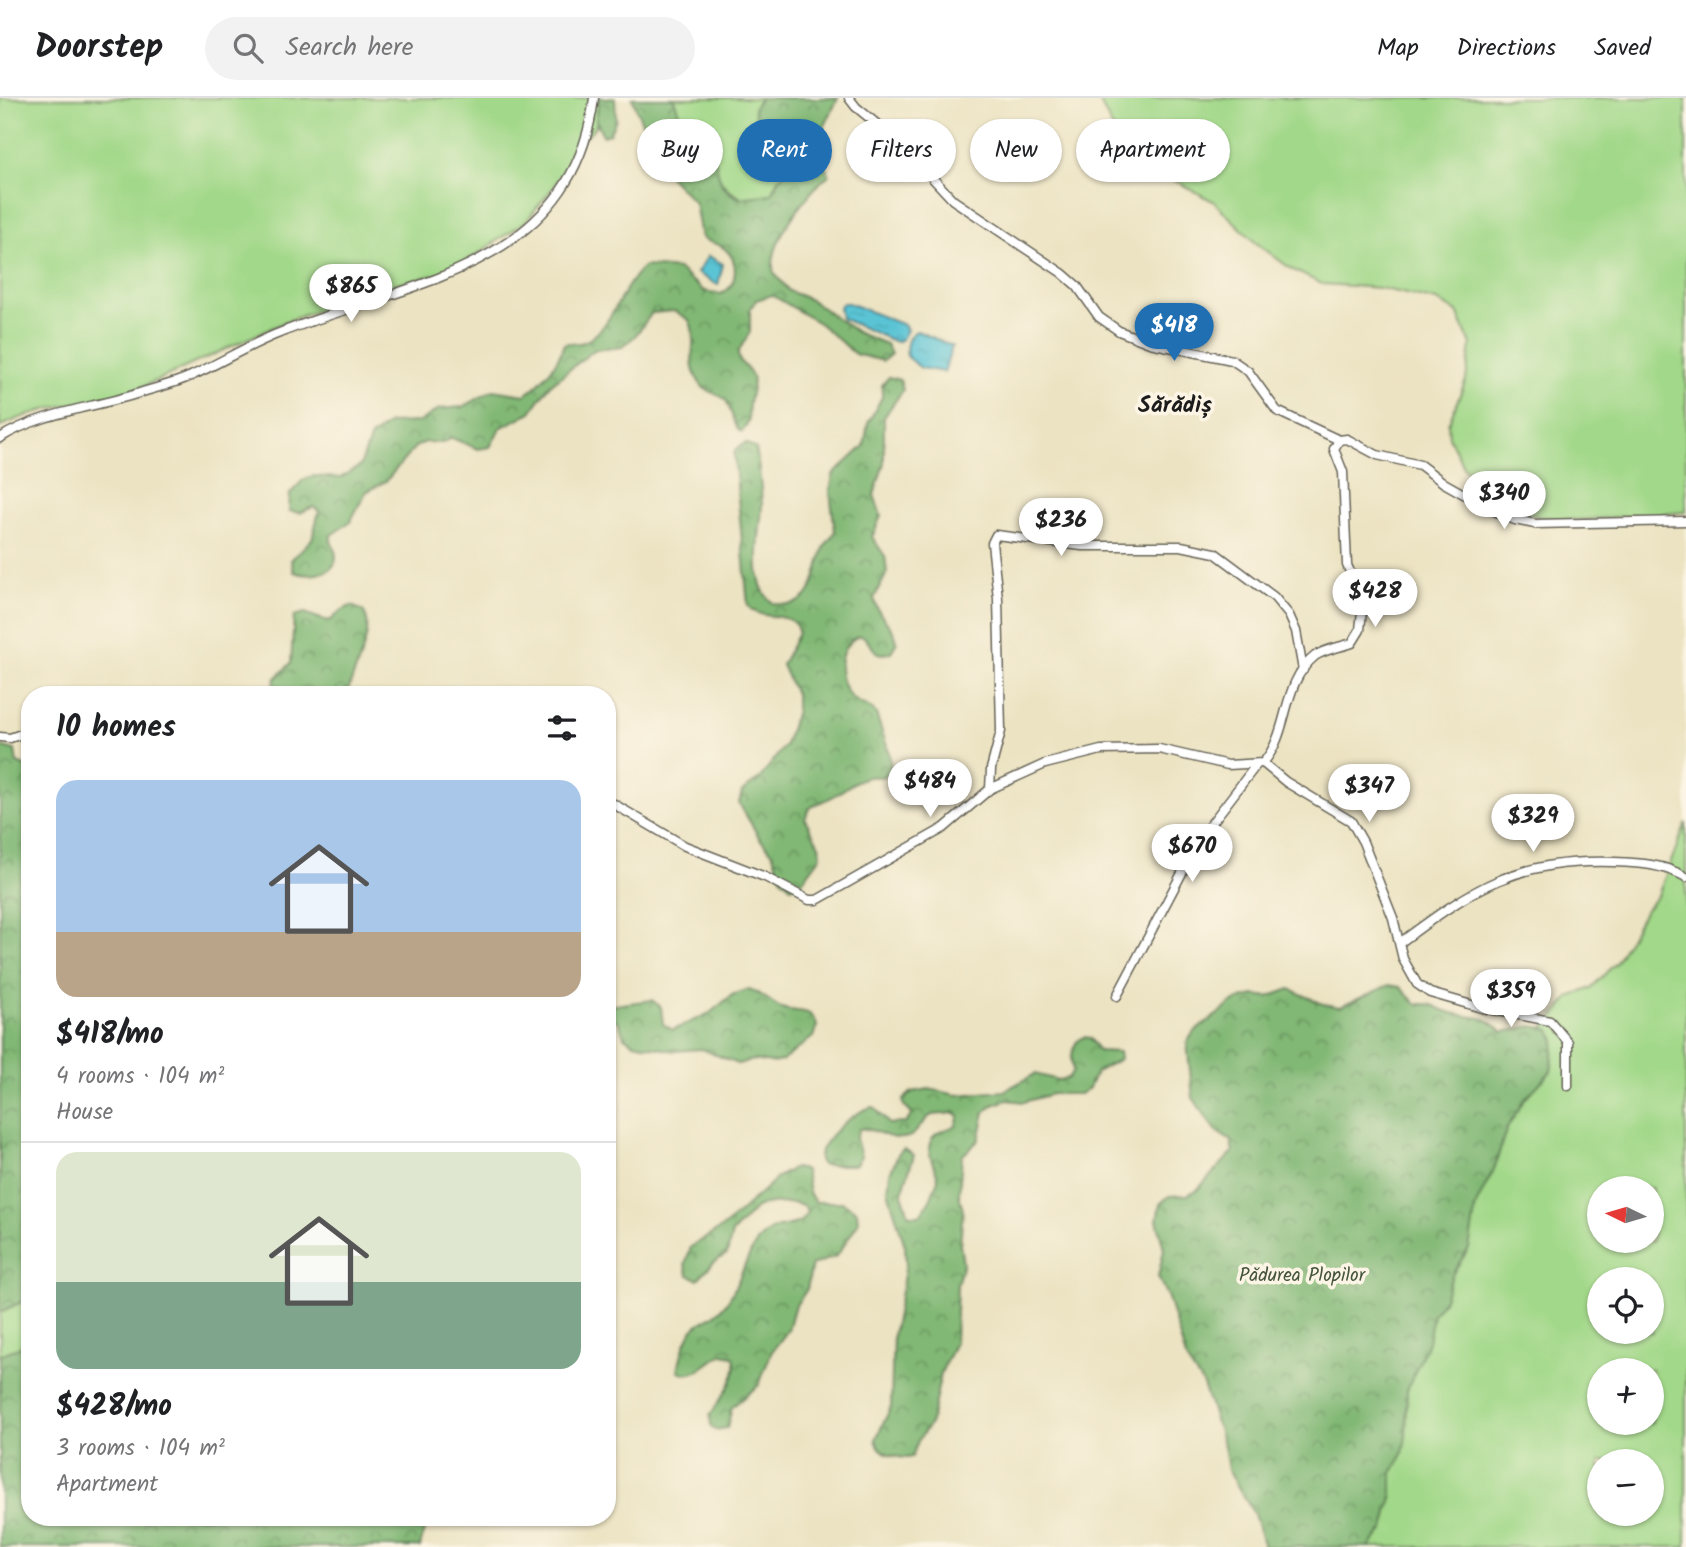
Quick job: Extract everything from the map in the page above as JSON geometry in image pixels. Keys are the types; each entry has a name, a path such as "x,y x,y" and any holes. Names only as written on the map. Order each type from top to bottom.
{"street":[{"path":"0,438 39,421 190,377 281,333 424,283 485,256 525,232 555,201 590,133 594,98"},
{"path":"849,98 856,107 899,142 953,200 1062,273 1077,286 1099,317 1119,331 1150,343 1232,360 1248,370 1277,411 1339,440 1347,439 1377,455 1420,464 1444,483 1515,520 1573,524 1686,521"},
{"path":"1117,996 1201,837 1272,753 1292,689 1303,670 1316,655 1352,643 1360,630 1361,597 1347,565 1343,472 1334,449 1339,440"},
{"path":"990,789 1001,731 998,598 992,543 996,534 1082,546 1181,546 1215,553 1274,597 1290,615 1303,670"},
{"path":"0,737 21,735"},
{"path":"616,805 685,846 765,877 809,900 817,900 944,828 990,789 1045,764 1101,750 1159,750 1228,765 1260,764 1351,821 1363,842 1401,943 1409,974 1430,993 1482,1009 1550,1021 1568,1042 1568,1086"},
{"path":"1401,943 1460,899 1491,881 1516,872 1581,861 1650,864 1666,867 1686,877"}],"green space":[{"path":"0,98 599,98 596,126 582,140 553,188 526,221 470,259 439,274 395,284 287,321 140,388 34,413 0,427"},
{"path":"599,98 615,98 616,119 609,134 603,136 596,120"},
{"path":"632,98 673,98 680,119 641,119"},
{"path":"673,98 761,98 757,102 761,119 737,119 737,182 776,182 771,194 745,198 733,193 723,182 723,119 680,119"},
{"path":"761,98 838,98 828,119 755,119 754,107"},
{"path":"1098,98 1686,98 1686,512 1578,520 1540,517 1508,507 1488,494 1464,468 1449,437 1448,424 1466,380 1471,345 1457,312 1437,301 1380,288 1322,284 1291,269 1255,242 1213,201 1177,182 1230,182 1230,119 1108,119"},
{"path":"675,182 722,182 730,193 739,198 771,194 778,182 821,182 800,206 782,234 773,262 774,273 789,291 811,300 858,333 886,344 891,354 883,361 855,354 820,324 772,295 756,300 750,310 750,332 738,352 739,360 750,372 753,380 748,408 749,420 742,432 738,430 726,400 705,389 696,377 689,320 675,311 652,313 635,336 622,347 594,350 549,386 531,412 500,428 490,447 478,449 452,438 442,443 425,442 415,447 386,481 366,492 350,522 331,535 336,557 331,568 320,574 294,572 291,560 312,539 319,511 313,507 300,513 289,511 290,494 303,480 313,476 340,478 360,466 371,437 390,423 419,422 439,409 463,407 493,390 525,395 549,372 564,344 584,342 602,328 629,284 645,266 678,269 704,291 721,294 727,290 735,274 733,261 726,250 701,237 695,203"},
{"path":"889,377 900,380 903,390 884,417 884,463 874,495 881,516 872,537 885,556 887,573 874,598 897,642 891,652 882,654 864,637 859,636 845,648 840,665 847,692 876,714 889,752 891,769 883,777 868,777 857,781 809,809 805,819 819,845 821,856 801,883 791,887 782,879 772,852 760,839 739,803 742,792 760,778 785,745 796,711 796,696 782,665 798,633 792,621 761,614 748,606 734,454 736,449 746,443 756,449 762,503 758,556 760,583 773,603 797,602 810,590 824,548 835,532 830,492 833,475 864,446 868,423 882,397 882,385"},
{"path":"351,606 362,610 367,628 366,640 349,686 275,686 275,679 291,663 294,616 305,613 329,620"},
{"path":"0,746 15,750 17,763 21,765 21,1302 0,1312"},
{"path":"1686,823 1686,1547 1369,1547 1384,1529 1392,1496 1392,1473 1400,1459 1406,1435 1407,1390 1433,1314 1443,1301 1453,1273 1469,1248 1475,1206 1494,1169 1506,1130 1524,1100 1551,1071 1555,1038 1544,1027 1570,997 1591,988 1616,963 1644,912 1658,895"},
{"name":"Pădurea Plopilor","path":"1389,985 1400,987 1416,1004 1433,1005 1452,1013 1483,1018 1503,1032 1532,1026 1549,1029 1555,1038 1551,1071 1524,1100 1506,1130 1494,1169 1476,1205 1469,1248 1453,1273 1443,1301 1433,1314 1428,1342 1407,1390 1406,1436 1403,1454 1392,1473 1392,1496 1384,1529 1369,1547 1264,1547 1254,1514 1228,1470 1224,1446 1203,1385 1187,1361 1168,1298 1158,1277 1164,1249 1157,1220 1160,1204 1169,1196 1187,1195 1197,1190 1233,1152 1231,1141 1216,1131 1193,1098 1187,1043 1193,1033 1235,1001 1256,995 1268,997 1290,989 1323,1004 1340,1007"},
{"path":"749,989 779,1007 806,1012 817,1026 813,1037 782,1061 771,1063 754,1060 738,1064 702,1049 674,1051 634,1043 624,1037 616,1020 616,1005 652,1000 661,1007 663,1024 673,1030 710,1013 732,995"},
{"path":"1084,1037 1090,1038 1099,1051 1119,1052 1120,1059 1096,1072 1089,1088 1080,1094 1052,1094 1024,1102 1007,1100 993,1105 985,1112 979,1140 962,1156 959,1194 963,1210 960,1245 963,1263 957,1285 955,1342 941,1373 931,1422 918,1441 912,1457 887,1453 880,1448 876,1439 891,1407 893,1335 906,1264 905,1246 888,1191 890,1173 899,1152 904,1149 914,1155 902,1193 909,1215 920,1215 930,1200 938,1179 929,1146 937,1133 956,1125 959,1116 954,1113 932,1115 912,1135 901,1138 859,1129 856,1139 861,1156 855,1165 822,1165 819,1160 824,1144 849,1119 874,1107 889,1124 906,1123 912,1114 904,1106 903,1100 912,1092 929,1089 957,1095 1004,1091 1035,1074 1058,1080 1068,1078 1073,1071 1074,1046"},
{"path":"794,1168 805,1170 809,1193 815,1202 842,1202 857,1211 858,1223 837,1256 812,1265 807,1289 794,1308 788,1330 771,1353 759,1385 732,1407 727,1428 716,1430 711,1426 710,1415 732,1378 735,1370 733,1356 723,1354 696,1371 684,1373 678,1371 685,1344 692,1330 718,1312 728,1300 758,1241 774,1228 800,1222 807,1213 805,1207 795,1203 766,1204 756,1208 732,1233 727,1254 713,1263 698,1279 688,1275 685,1264 691,1247 726,1225 779,1176"},
{"path":"21,1302 21,1347 0,1355 0,1312"},
{"path":"21,1347 21,1526 425,1526 420,1547 0,1547 0,1355"}],"water":[{"path":"708,256 723,264 718,285 697,273"},
{"path":"848,303 904,325 907,330 902,339 896,342 841,318 839,307"},
{"path":"917,331 952,346 944,372 921,368 908,358 907,343"}],"district":[{"name":"Sărădiș","path":"1175,406"}]}
